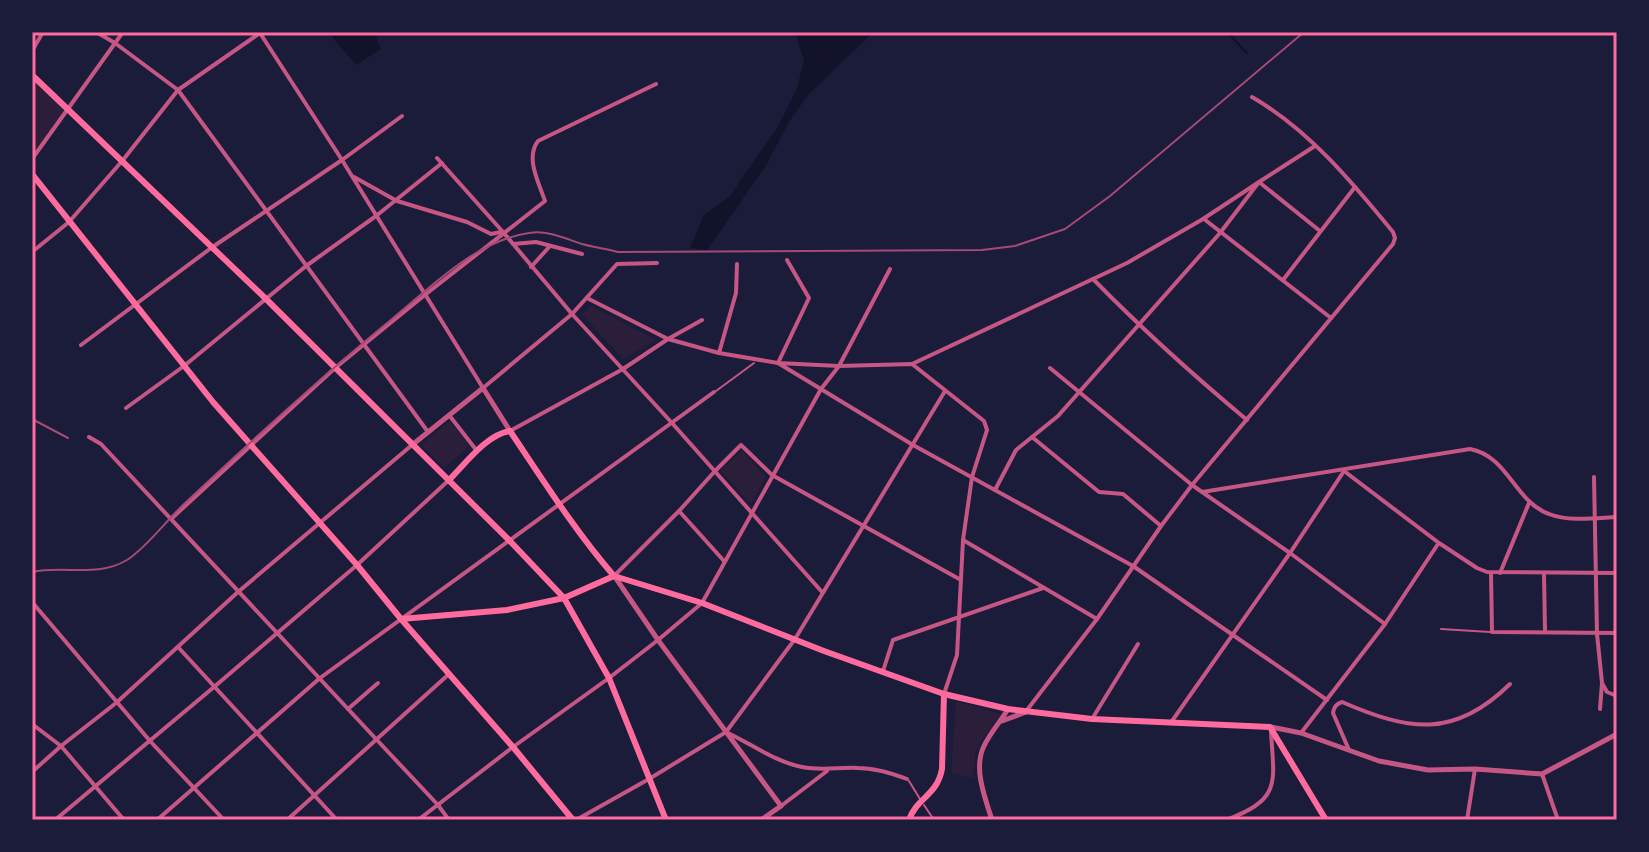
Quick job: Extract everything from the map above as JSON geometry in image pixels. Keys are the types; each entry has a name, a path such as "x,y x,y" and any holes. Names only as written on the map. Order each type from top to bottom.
{"main road":[{"path":"32,75 265,298 564,598 609,678 666,820"},
{"path":"32,174 184,366 574,820"},
{"path":"449,480 499,433 510,431 560,506 614,576 702,603 944,694 1008,709 1092,719 1270,727 1326,820"},
{"path":"401,619 507,610 564,598 614,576"},
{"path":"909,820 917,805 940,780 944,694"}],"street":[{"path":"32,51 43,32"},
{"path":"96,32 178,90 428,432"},
{"path":"32,159 123,32"},
{"path":"32,252 69,222 178,90 260,33 510,431 623,369 702,320"},
{"path":"171,519 362,344 545,201 533,165 532,152 538,141 656,84"},
{"path":"1001,722 1026,712 1097,619 1192,485 1393,244 1393,232 1355,187 1290,122 1252,97"},
{"path":"81,345 211,248 402,116"},
{"path":"587,298 668,339 719,353 778,363 839,366 912,364 1127,263 1203,219 1315,146"},
{"path":"437,158 572,314 822,592"},
{"path":"126,408 184,366 306,266 397,201 442,163"},
{"path":"352,176 397,201 467,222 491,234 503,232"},
{"path":"1259,182 1320,231"},
{"path":"995,490 1016,450 1058,416 1220,233 1259,182"},
{"path":"1283,280 1355,187"},
{"path":"1203,219 1331,318"},
{"path":"513,244 529,242 582,254"},
{"path":"531,267 550,246"},
{"path":"778,363 809,298 787,260"},
{"path":"32,772 116,703 238,592 572,314 617,264 657,263"},
{"path":"719,353 736,293 737,264"},
{"path":"418,820 609,678 702,603 821,389 839,366 890,269"},
{"path":"1093,279 1137,325 1247,420"},
{"path":"778,363 913,445 1133,566 1327,700"},
{"path":"912,364 987,425 972,477 963,540 957,655 944,694"},
{"path":"1050,368 1192,485 1385,624"},
{"path":"574,820 726,732 795,639 945,391"},
{"path":"157,820 320,678 714,392"},
{"path":"449,415 477,451"},
{"path":"89,437 101,444 449,820"},
{"path":"1032,437 1099,492 1123,494 1161,526"},
{"path":"781,806 614,576 741,445 772,475 961,580"},
{"path":"1202,492 1470,449 1481,451 1497,462 1529,503 1552,516 1617,517"},
{"path":"1344,471 1477,568 1491,573 1617,573"},
{"path":"1172,721 1344,471"},
{"path":"1594,477 1597,634 1602,683 1600,709"},
{"path":"55,820 357,565 449,480"},
{"path":"1500,573 1529,503"},
{"path":"679,511 724,561"},
{"path":"963,540 1097,619"},
{"path":"1301,733 1385,624 1439,543"},
{"path":"1491,573 1492,632 1617,633"},
{"path":"1544,574 1545,632"},
{"path":"883,671 893,640 1043,588"},
{"path":"32,602 116,703 224,820"},
{"path":"1092,719 1138,644"},
{"path":"178,647 337,820"},
{"path":"287,820 449,674"},
{"path":"348,709 378,683"},
{"path":"1602,683 1607,692 1617,696"},
{"path":"1349,750 1333,713 1342,702 1391,721 1417,725 1444,724 1465,718 1482,708 1510,684"},
{"path":"992,820 981,780 981,758 984,746 1008,709"},
{"path":"32,724 61,746 124,820"},
{"path":"1226,820 1267,796 1272,788 1270,727 1301,733 1379,761 1428,770 1475,769 1542,774 1617,734"},
{"path":"726,732 801,767 863,768 907,779"},
{"path":"761,820 829,769"},
{"path":"1467,820 1475,769"},
{"path":"1542,774 1558,820"}],"lane":[{"path":"714,392 754,363"},
{"path":"1441,629 1492,632"},
{"path":"907,779 934,820"}],"shaded area":[{"path":"328,32 374,32 381,49 356,65"},
{"path":"795,32 873,32 808,95 789,122 765,167 707,250 690,248 704,215 729,197 777,128 797,88 804,61"},
{"path":"32,75 68,109 32,159"},
{"path":"591,306 656,340 623,359 582,314"},
{"path":"450,421 469,446 444,468 421,445"},
{"path":"742,450 766,477 751,504 720,470"},
{"path":"956,701 1001,714 979,744 973,778 951,773"}],"waterway":[{"path":"1227,32 1247,53"}],"railway":[{"path":"32,572 92,570 127,560 234,457 339,364 439,280 491,245 510,237 536,232 618,252 982,250 1015,246 1065,229 1110,196 1304,32"},
{"path":"32,419 68,438"}]}
